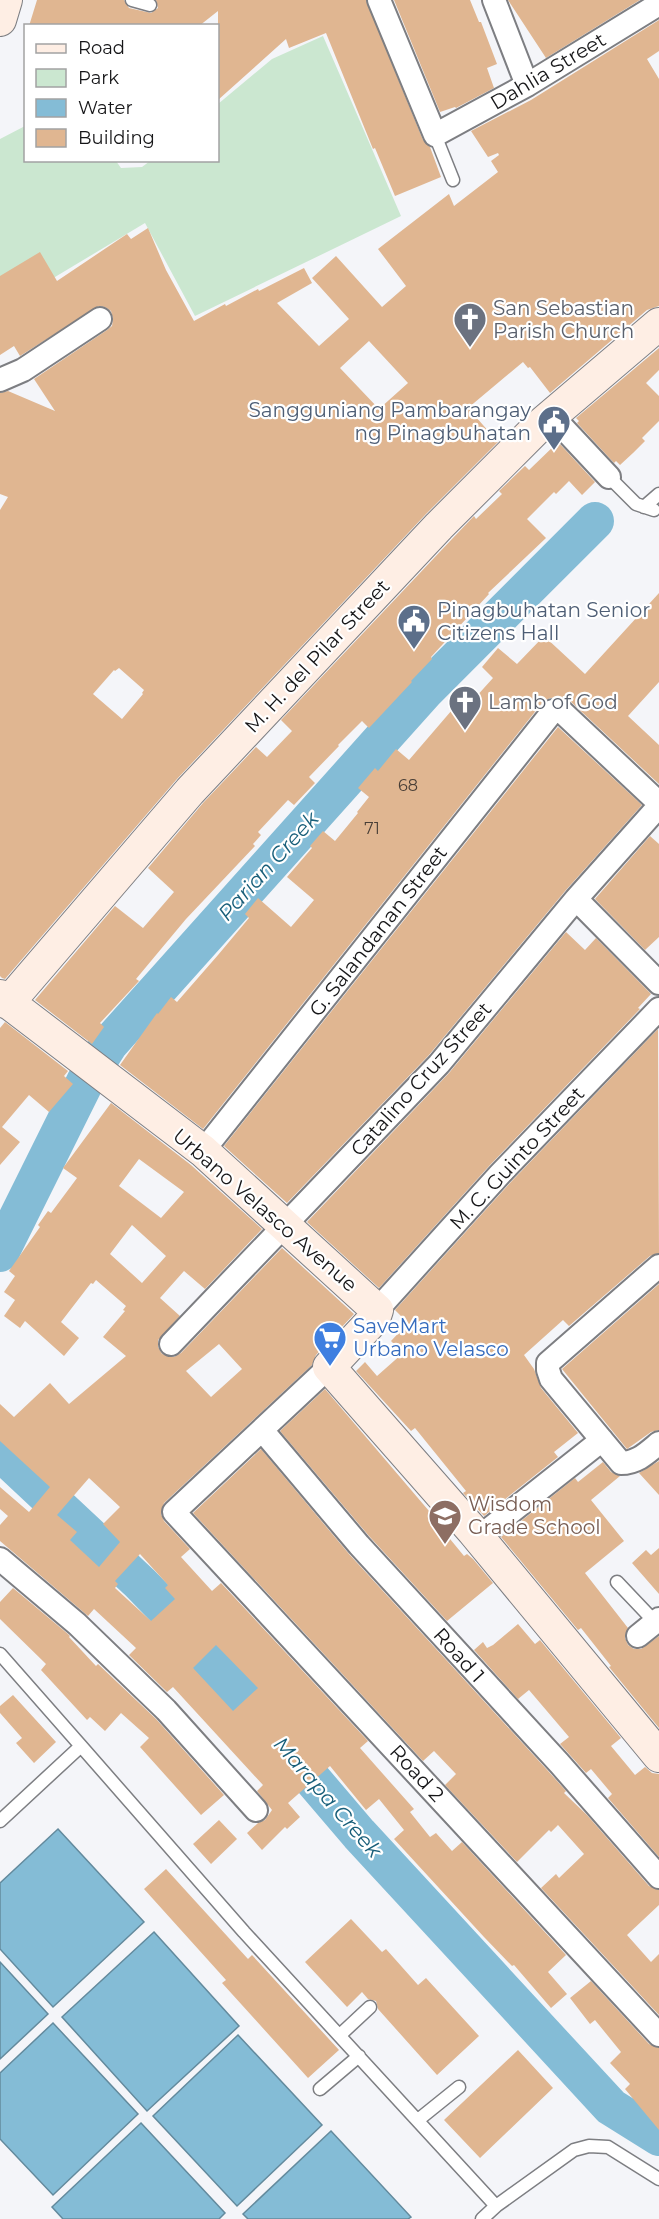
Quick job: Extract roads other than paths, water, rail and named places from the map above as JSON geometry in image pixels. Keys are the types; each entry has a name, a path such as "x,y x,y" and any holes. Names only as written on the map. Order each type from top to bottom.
{"main road":[{"path":"0,20 6,0"},
{"name":"M. H. del Pilar Street","path":"3,1004 212,767 439,526 551,415 659,324"},
{"name":"Urbano Velasco Avenue","path":"3,1004 96,1070 203,1152 377,1310"},
{"path":"377,1310 374,1319 329,1367 478,1538 659,1756"}],"street":[{"path":"379,0 435,135"},
{"path":"494,0 527,85"},
{"name":"Dahlia Street","path":"435,135 527,85 659,4"},
{"path":"0,380 23,370 100,320"},
{"path":"551,415 609,477"},
{"name":"Catalino Cruz Street","path":"171,1344 287,1226 439,1065 576,899 659,806 659,803 560,710 553,711"},
{"name":"G. Salandanan Street","path":"203,1152 553,711"},
{"path":"576,899 654,970"},
{"name":"M. C. Guinto Street","path":"377,1310 500,1174 659,1010"},
{"path":"659,1266 548,1363 551,1379 621,1463 630,1463 640,1458 659,1443"},
{"path":"262,1430 329,1367"},
{"name":"Road 2","path":"262,1430 174,1512 659,2035"},
{"name":"Road 1","path":"262,1430 359,1545 559,1763 659,1877"},
{"path":"478,1538 602,1440"},
{"path":"0,1559 77,1624 166,1710 256,1810"}],"lane":[{"path":"132,0 150,5"},
{"path":"435,135 453,180"},
{"path":"609,477 636,504 649,508 659,494"},
{"path":"617,1582 651,1626"},
{"path":"0,1654 244,1932 496,2206"},
{"path":"0,1821 81,1746"},
{"path":"340,2035 370,2007"},
{"path":"320,2089 360,2056"},
{"path":"418,2120 459,2087"},
{"path":"482,2219 496,2206 574,2150 590,2146 608,2147 659,2179"}],"water":[{"path":"58,1829 144,1922 53,2007 0,1949 0,1883"},
{"path":"154,1932 239,2026 147,2111 62,2017"},
{"path":"0,1962 48,2014 0,2059"},
{"path":"53,2023 138,2114 53,2195 0,2139 0,2073"},
{"path":"238,2035 322,2125 237,2206 153,2116"},
{"path":"141,2123 225,2213 219,2219 63,2219 52,2207"},
{"path":"331,2131 411,2217 408,2219 248,2219 243,2214"}],"waterway":[{"name":"Parian Creek","path":"0,1253 85,1082 109,1044 425,691 595,521"},
{"name":"Marapa Creek","path":"0,1452 140,1583 179,1623 359,1834 611,2107 659,2137"}],"place":[{"name":"San Sebastian Parish Church","path":"470,348"},
{"name":"Sangguniang Pambarangay ng Pinagbuhatan","path":"554,451"},
{"name":"Pinagbuhatan Senior Citizens Hall","path":"414,650"},
{"name":"Lamb of God","path":"465,731"},
{"name":"SaveMart Urbano Velasco","path":"330,1367"},
{"name":"Wisdom Grade School","path":"445,1545"}]}
